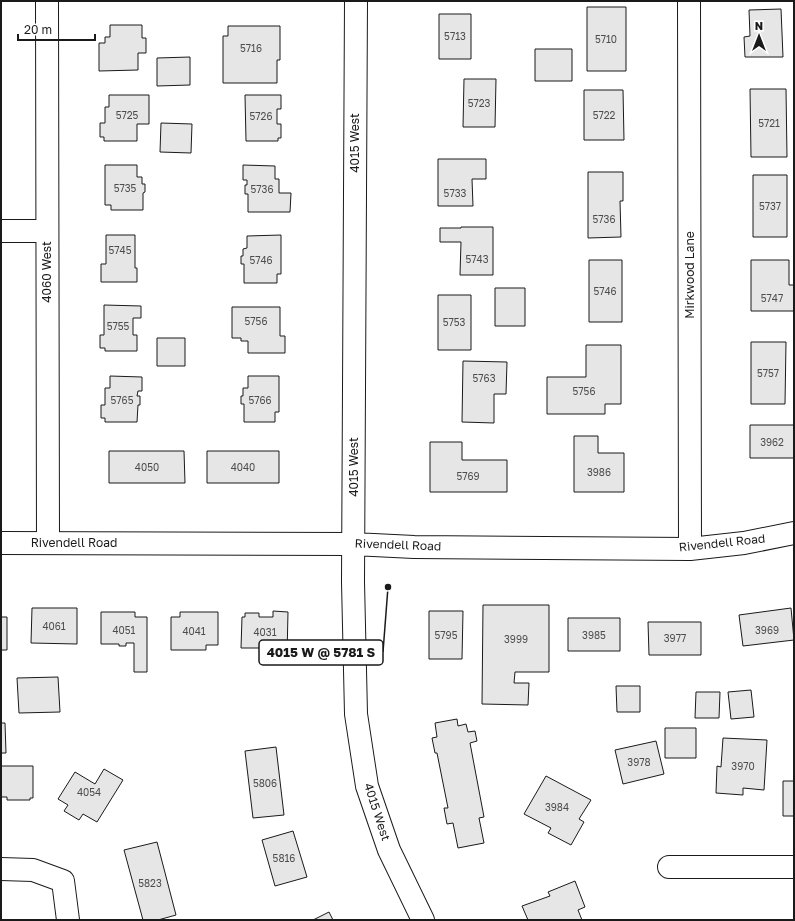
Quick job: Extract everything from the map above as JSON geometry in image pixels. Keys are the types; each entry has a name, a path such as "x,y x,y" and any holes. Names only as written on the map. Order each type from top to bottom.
{"street":[{"name":"4060 West","path":"47,1 46,231 48,543"},
{"name":"4015 West","path":"356,1 353,544 356,714 367,786 389,850 423,920"},
{"name":"Mirkwood Lane","path":"689,1 690,549"},
{"path":"1,231 46,231"},
{"name":"Rivendell Road","path":"1,543 353,544 414,547 690,549 744,543 794,533"},
{"path":"669,867 794,867"},
{"path":"1,869 32,870 63,881 68,920"}],"building":[{"path":"587,7 626,7 626,71 587,71"},
{"path":"781,9 783,57 745,57 744,37 750,36 749,10"},
{"path":"439,14 471,14 471,59 439,59"},
{"path":"110,25 142,25 142,38 146,38 146,53 138,53 138,70 99,71 99,43 105,43 105,37 110,37"},
{"path":"228,26 280,26 280,60 277,60 277,83 223,83 223,36 228,36"},
{"path":"535,49 572,49 572,81 535,81"},
{"path":"190,57 190,85 157,86 157,58"},
{"path":"464,79 496,79 495,127 463,127"},
{"path":"750,89 786,89 787,157 751,157"},
{"path":"584,90 623,90 624,140 584,140"},
{"path":"109,95 149,95 149,124 137,124 137,141 104,141 104,137 100,137 100,123 105,123 105,107 109,107"},
{"path":"245,95 281,95 281,109 277,109 277,124 281,124 281,138 278,138 278,141 246,141"},
{"path":"161,123 192,124 191,153 160,152"},
{"path":"438,159 486,159 486,179 472,179 473,206 438,206"},
{"path":"105,165 137,165 137,177 142,177 142,184 145,184 145,192 143,193 143,210 111,210 111,205 105,205"},
{"path":"243,165 275,166 275,179 279,179 279,193 291,193 290,212 248,212 248,194 245,194 245,185 247,185 247,180 243,180"},
{"path":"588,172 623,172 623,201 620,201 621,237 588,238"},
{"path":"753,175 787,175 787,237 753,237"},
{"path":"493,227 493,275 460,275 461,242 440,242 440,228"},
{"path":"106,235 135,235 135,268 137,268 137,282 101,282 101,264 106,264"},
{"path":"281,235 281,274 277,274 277,283 244,283 244,264 241,264 241,256 243,256 243,249 247,248 247,236"},
{"path":"589,260 622,260 622,322 589,322"},
{"path":"751,260 789,260 789,285 794,285 794,311 751,311"},
{"path":"495,288 525,288 525,326 495,326"},
{"path":"438,295 471,295 471,350 438,350"},
{"path":"104,305 141,306 141,318 133,318 133,335 137,335 137,351 105,351 105,348 100,348 100,335 104,335"},
{"path":"232,307 280,307 280,336 285,336 285,353 248,353 248,341 241,341 241,338 232,338"},
{"path":"157,338 185,338 185,366 157,366"},
{"path":"751,342 786,342 785,404 751,404"},
{"path":"586,345 621,345 621,404 605,404 605,414 547,414 547,377 586,377"},
{"path":"463,361 507,362 506,394 494,394 494,423 462,422"},
{"path":"110,376 142,377 142,391 138,391 137,396 140,396 140,405 138,405 137,422 105,422 105,418 101,418 101,405 105,405 105,388 110,388"},
{"path":"248,376 279,376 279,412 275,412 275,422 244,422 244,404 241,404 241,396 243,396 243,388 248,388"},
{"path":"750,425 794,425 794,458 750,458"},
{"path":"574,436 598,436 598,453 624,453 624,492 574,492"},
{"path":"430,442 462,442 462,460 507,460 507,492 430,492"},
{"path":"109,451 184,451 185,483 109,483"},
{"path":"207,451 279,451 279,483 207,483"},
{"path":"483,605 549,605 549,672 515,672 514,683 529,683 528,705 482,704"},
{"path":"32,608 77,608 77,644 31,643"},
{"path":"791,608 794,640 743,646 739,615"},
{"path":"273,611 288,612 287,656 260,655 260,648 241,648 242,617 245,617 245,613 259,613 259,617 273,617"},
{"path":"429,611 463,611 462,659 429,659"},
{"path":"101,612 135,612 135,617 147,617 147,672 134,672 134,643 126,643 126,646 119,646 119,644 101,644"},
{"path":"180,612 218,612 218,645 206,645 206,650 171,650 171,617 180,617"},
{"path":"1,617 7,617 7,650 1,650"},
{"path":"568,618 620,618 620,651 568,651"},
{"path":"648,622 701,622 701,655 649,655"},
{"path":"58,677 60,712 19,713 17,678"},
{"path":"616,686 640,686 640,712 617,712"},
{"path":"751,690 754,717 731,719 728,692"},
{"path":"696,692 720,692 719,718 695,718"},
{"path":"457,719 458,726 466,724 468,732 475,731 477,741 470,743 484,817 479,818 484,843 458,848 453,823 447,824 444,808 448,808 437,753 435,753 432,738 437,737 435,723"},
{"path":"1,723 5,723 6,753 1,753"},
{"path":"665,728 696,728 696,758 665,758"},
{"path":"723,738 767,740 764,790 743,788 743,795 716,793 717,766 721,767"},
{"path":"656,741 664,774 623,784 615,750"},
{"path":"276,747 284,815 253,818 245,751"},
{"path":"1,766 33,766 33,798 30,798 30,800 7,800 7,797 1,797"},
{"path":"104,769 123,780 97,822 83,814 79,820 64,811 68,805 58,799 75,772 95,784"},
{"path":"546,776 591,800 579,819 584,822 571,845 548,833 551,828 524,814"},
{"path":"783,781 794,781 794,816 783,816"},
{"path":"293,831 307,877 275,886 262,840"},
{"path":"157,842 176,915 158,920 143,920 124,850"},
{"path":"575,881 585,907 578,910 582,920 528,920 522,906 550,896 548,892"},
{"path":"329,912 333,920 313,920"}],"place":[{"name":"4015 W @ 5781 S","path":"388,587"}]}
